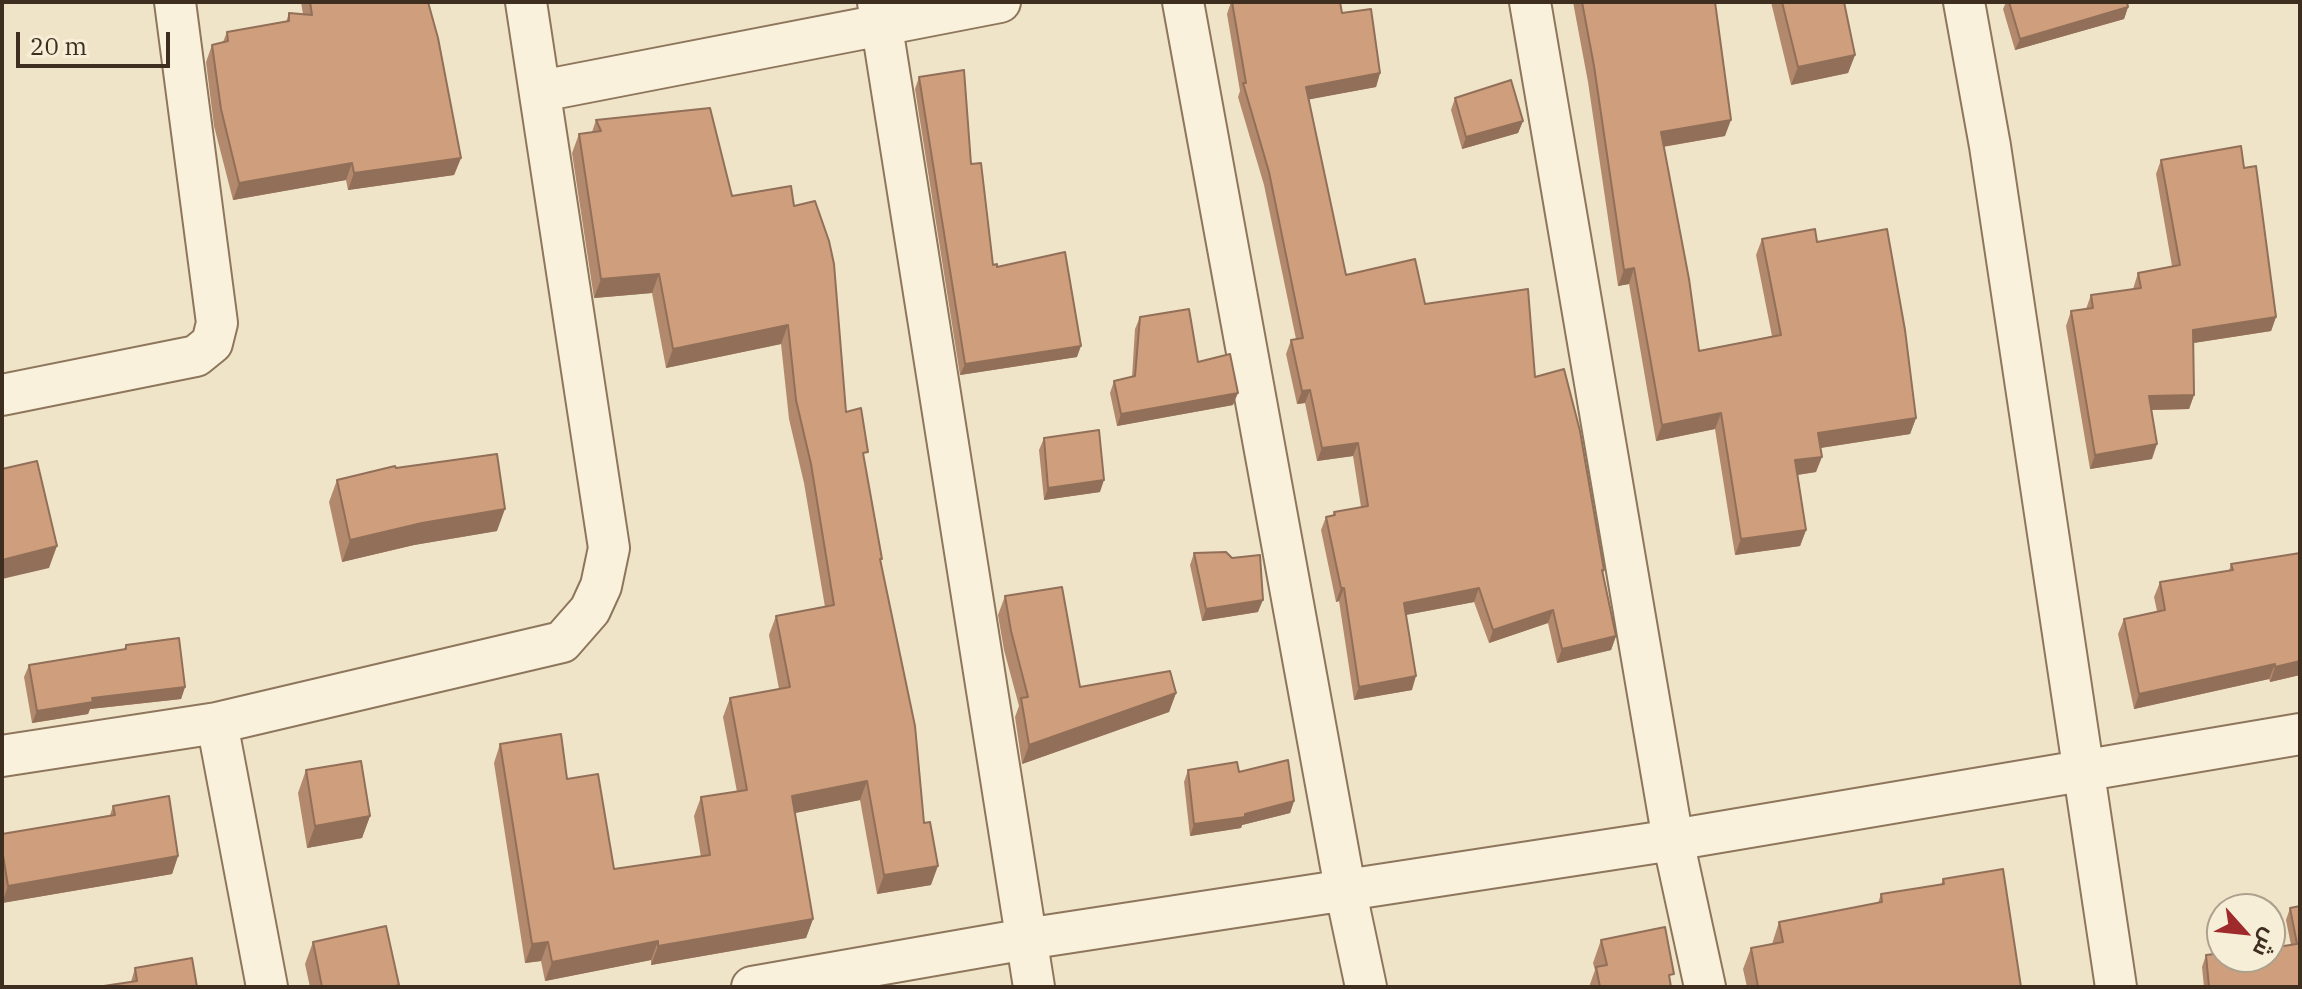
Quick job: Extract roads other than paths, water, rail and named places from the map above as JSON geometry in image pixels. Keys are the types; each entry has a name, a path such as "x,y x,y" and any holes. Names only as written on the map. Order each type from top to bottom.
{"street":[{"path":"2,395 196,356 212,343 217,323 175,2"},
{"path":"2,756 217,723 562,642 590,610 601,586 609,548 526,2"},
{"path":"541,91 880,13 1000,2"},
{"path":"1183,2 1345,888 1366,987"},
{"path":"1530,2 1673,840 1705,987"},
{"path":"1964,2 1990,146 2116,987"},
{"path":"880,13 1034,987"},
{"path":"217,723 267,987"},
{"path":"752,987 1345,888 1673,840 2300,734"}]}
